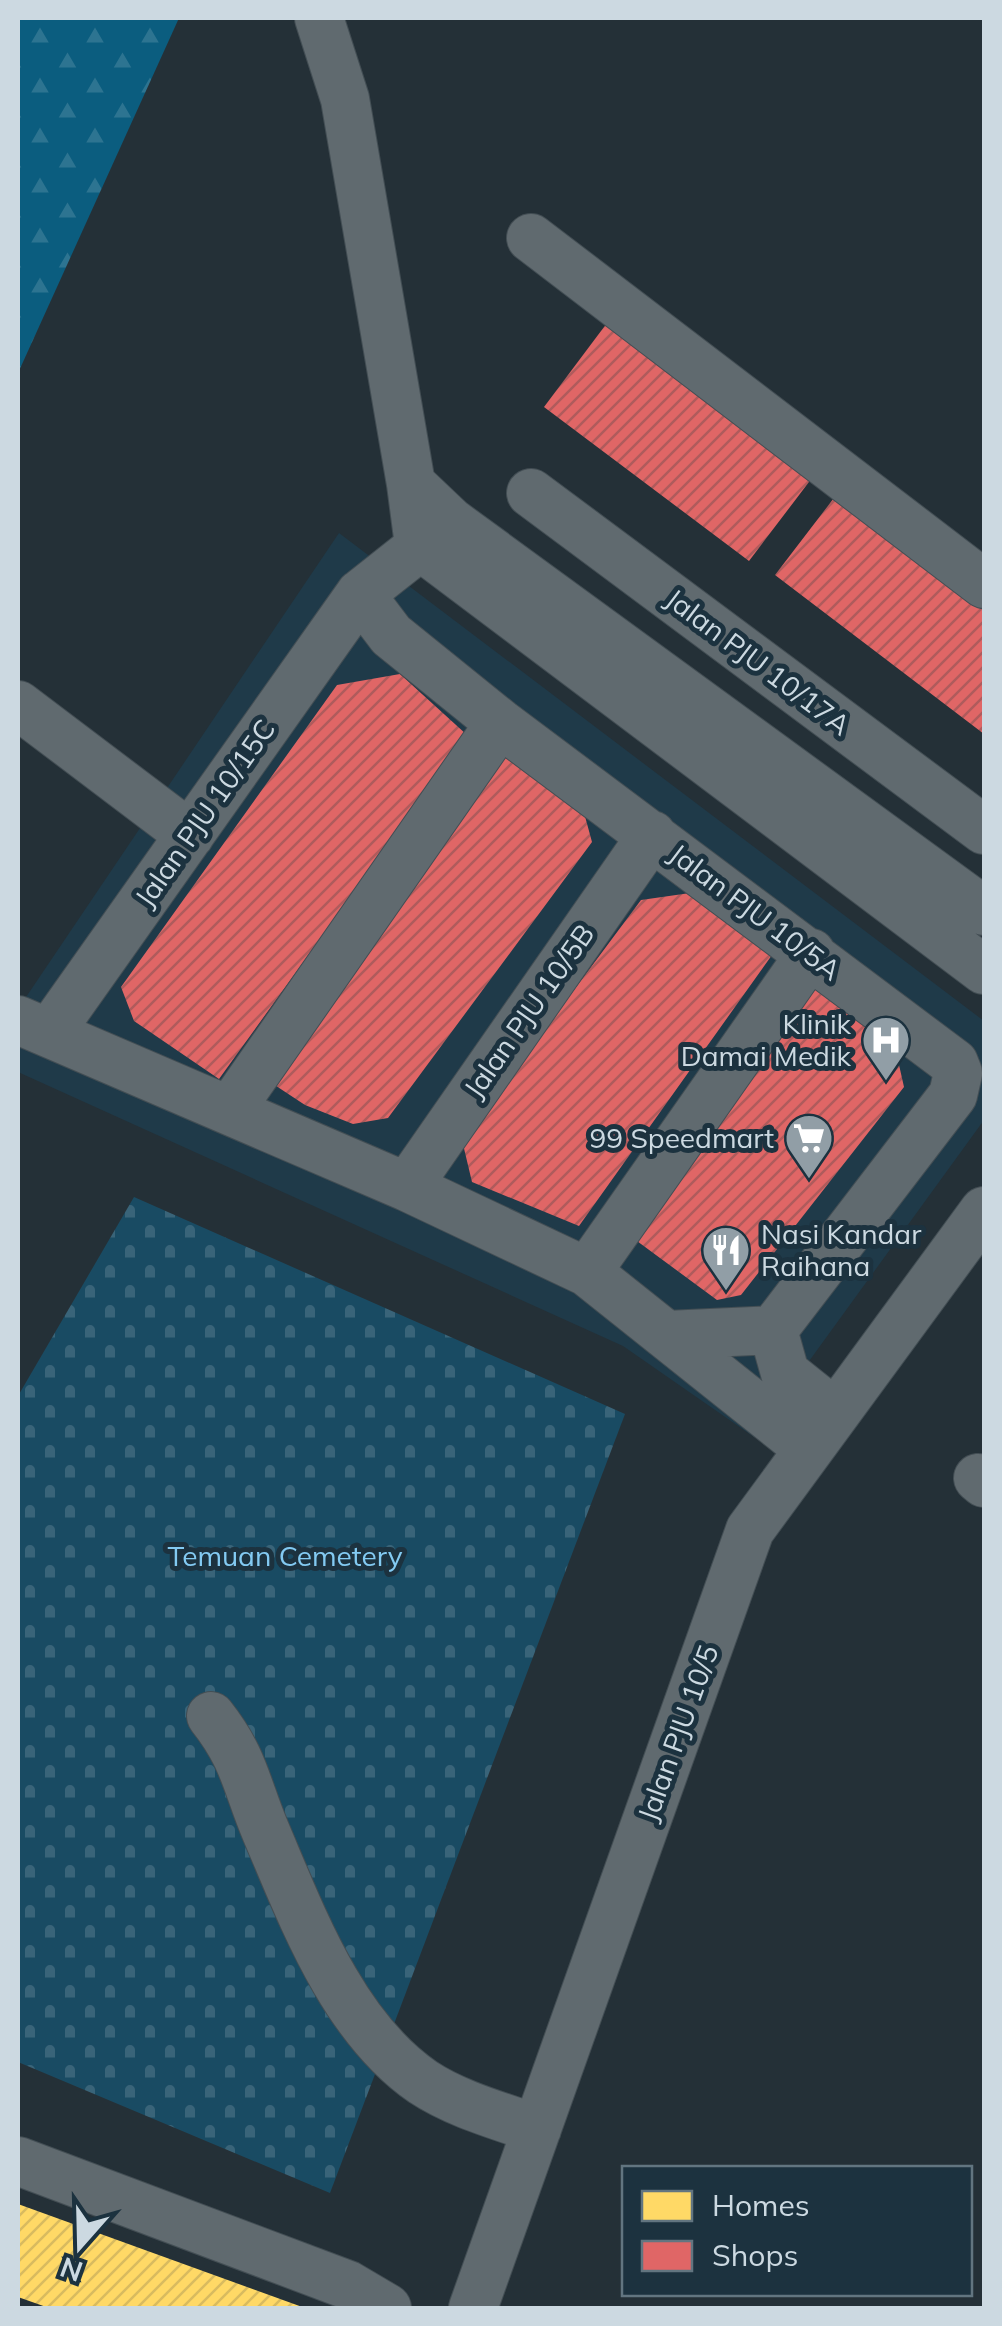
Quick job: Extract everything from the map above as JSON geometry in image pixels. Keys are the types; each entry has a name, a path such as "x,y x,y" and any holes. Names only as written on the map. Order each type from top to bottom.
{"street":[{"path":"318,18 345,98 411,484 434,534 984,970"},
{"path":"531,238 984,584"},
{"name":"Jalan PJU 10/17A","path":"531,493 984,830"},
{"path":"434,534 984,912"},
{"name":"Jalan PJU 10/15C","path":"34,1026 190,835 360,594 434,534"},
{"name":"Jalan PJU 10/5A","path":"360,594 391,635 500,723 954,1062 957,1085 953,1095 773,1330"},
{"path":"18,705 190,835"},
{"path":"230,1110 500,723"},
{"name":"Jalan PJU 10/5B","path":"407,1187 652,835"},
{"path":"587,1272 811,953"},
{"path":"34,1026 407,1187 587,1272 667,1335 822,1431"},
{"name":"Jalan PJU 10/5","path":"472,2308 750,1530 984,1211"},
{"path":"667,1335 773,1330 785,1373 822,1431"},
{"path":"210,1716 230,1739 244,1765 260,1818 295,1901 356,2017 388,2054 426,2084 537,2129"},
{"path":"18,2160 348,2286 387,2308"}],"shaded area":[{"path":"339,533 984,1021 984,1120 754,1437 623,1346 18,1072 18,1009"}],"green space":[{"path":"18,18 179,18 18,373"},
{"name":"Temuan Cemetery","path":"134,1197 625,1414 330,2193 18,2062 18,1396"}],"building: Homes":[{"path":"18,2204 305,2308 49,2308 18,2297"}],"building: Shops":[{"path":"607,323 812,478 749,561 544,407"},
{"path":"837,494 984,606 984,734 775,575"},
{"path":"400,674 467,735 219,1079 134,1021 121,987 337,685"},
{"path":"498,747 583,809 592,842 388,1118 353,1124 305,1105 261,1076"},
{"path":"690,893 772,955 579,1226 472,1182 462,1140 641,900"},
{"path":"804,980 895,1047 904,1087 741,1295 717,1300 622,1230"}],"place":[{"name":"Klinik Damai Medik","path":"886,1082"},
{"name":"99 Speedmart","path":"809,1180"},
{"name":"Nasi Kandar Raihana","path":"726,1292"}]}
